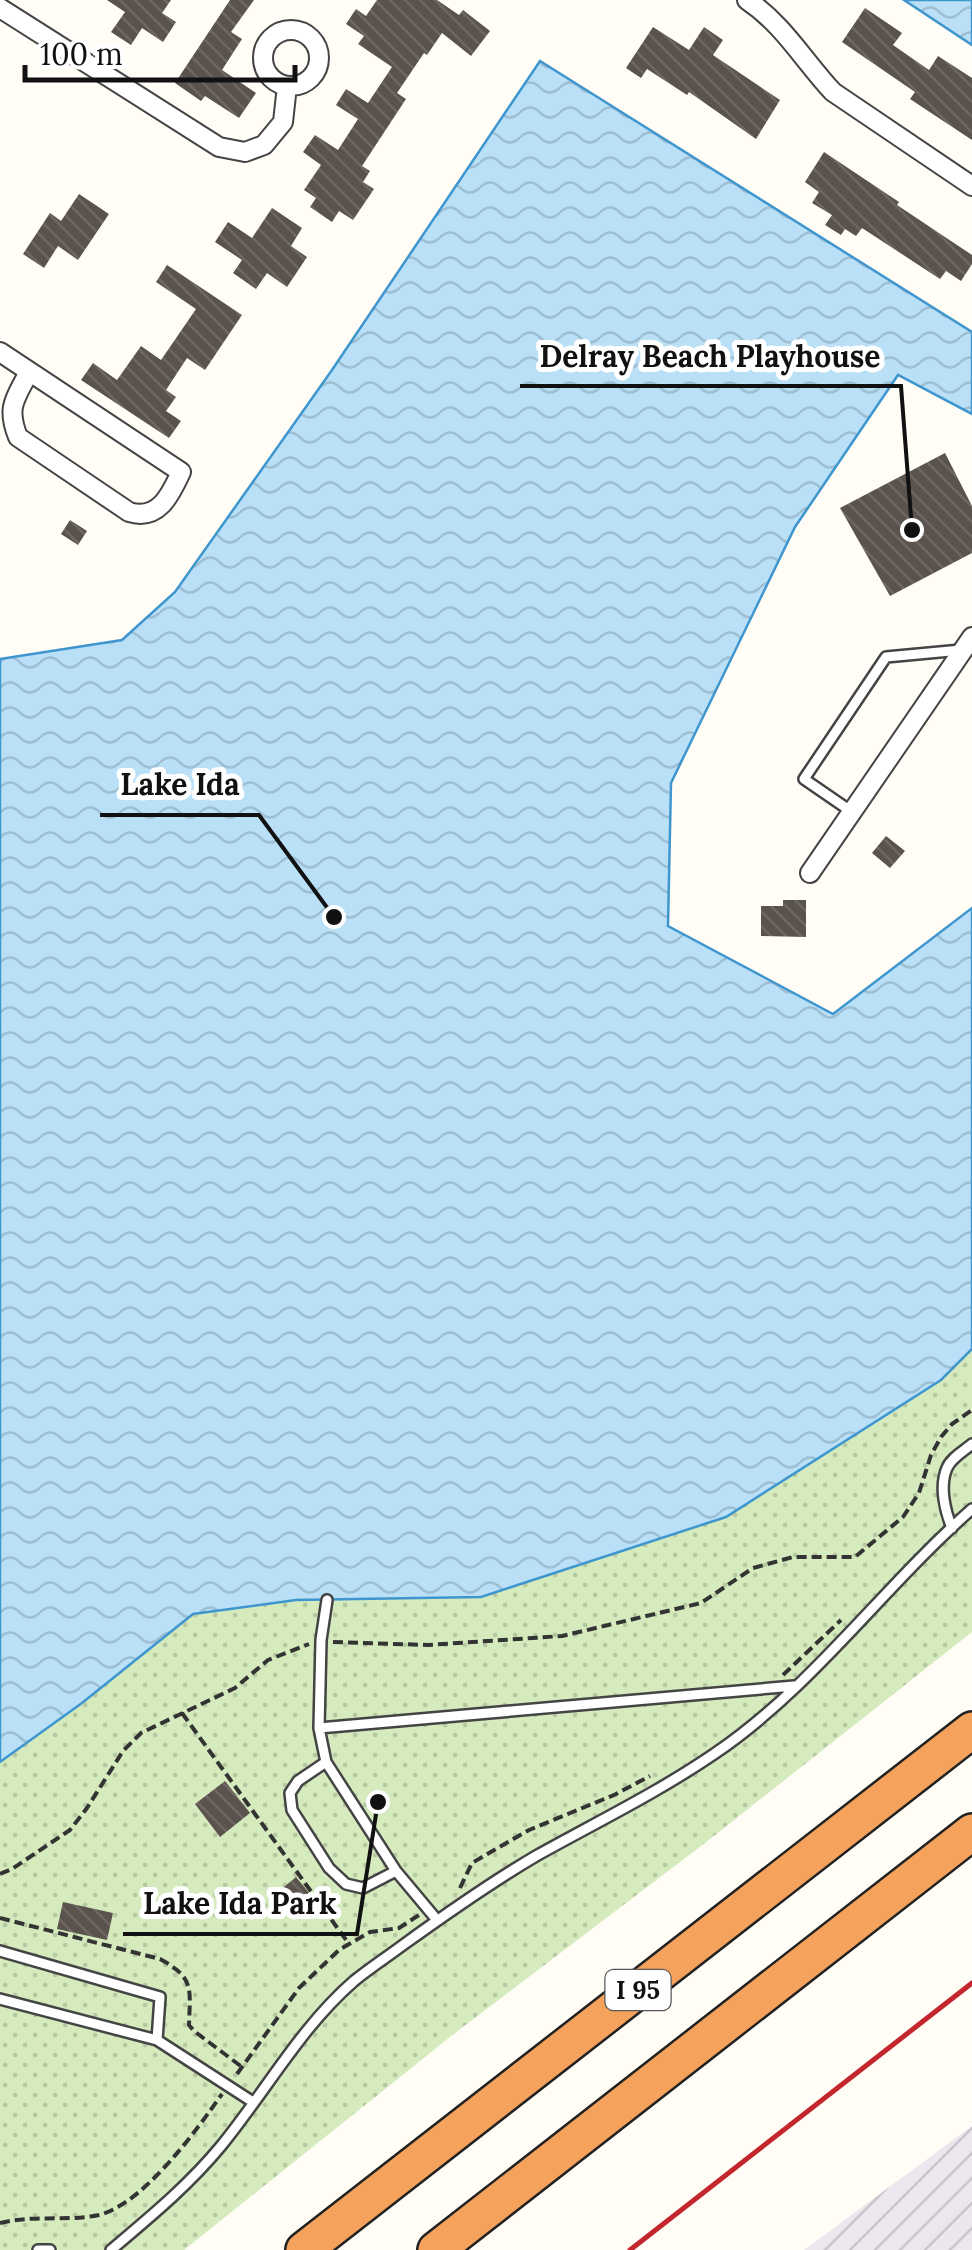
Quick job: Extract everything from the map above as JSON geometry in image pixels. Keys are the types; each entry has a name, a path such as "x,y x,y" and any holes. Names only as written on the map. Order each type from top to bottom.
{"highway":[{"name":"I 95","path":"304,2250 972,1730"},
{"path":"436,2250 972,1832"}],"street":[{"path":"748,0 781,28 833,92 972,186"},
{"path":"0,8 219,147 245,152 264,145 283,122 287,86"},
{"path":"0,352 180,472 156,511 140,515 129,512 18,438 10,418 29,372"},
{"path":"810,874 968,643"}],"lane":[{"path":"852,812 804,780 886,658 968,643"},
{"path":"952,1528 944,1496 946,1470 972,1444"},
{"path":"111,2250 188,2184 298,2041 354,1981 532,1858 714,1754 797,1685 972,1509"},
{"path":"327,1600 321,1640 319,1728 326,1762 396,1871 437,1920"},
{"path":"319,1728 797,1685"},
{"path":"326,1762 298,1781 290,1793 292,1810 329,1868 346,1884 363,1888 396,1871"},
{"path":"0,1952 160,1997 157,2040"},
{"path":"0,1999 157,2040 253,2102"},
{"path":"38,2250 50,2250"}],"path":[{"path":"0,1874 70,1830 123,1751 141,1733 235,1688 268,1660 321,1640 428,1645 562,1636 701,1603 752,1568 793,1556 855,1556 904,1517 919,1493 941,1437 972,1410"},
{"path":"182,1713 349,1944"}],"shaded area":[{"path":"972,2126 972,2250 804,2250"}],"green space":[{"path":"972,1349 972,1632 705,1843 455,2033 184,2250 0,2250 0,1762 82,1703 192,1614 296,1600 726,1517 941,1380"}],"water":[{"path":"904,0 972,0 972,45"},
{"path":"540,61 972,332 972,414 898,375 795,527 671,783 668,926 833,1014 972,908 972,1349 941,1380 726,1517 481,1597 296,1600 193,1614 82,1703 0,1762 0,659 122,640 175,592 332,370"}],"building":[{"path":"107,0 171,0 162,13 176,22 163,42 142,28 131,45 111,32 125,12"},
{"path":"230,0 254,0 231,32 242,39 222,70 256,93 239,118 205,96 201,101 175,83"},
{"path":"377,0 437,0 459,15 463,10 490,31 471,56 442,33 427,55 424,53 397,93 406,99 362,166 370,171 363,182 374,189 353,220 339,211 332,222 310,207 316,198 304,190 321,165 303,152 315,135 338,150 358,119 336,105 346,89 368,103 392,67 358,44 364,36 346,24 356,9 366,16"},
{"path":"865,8 902,33 893,45 929,70 938,56 972,78 972,140 910,99 915,92 842,42"},
{"path":"653,27 689,50 704,27 723,40 713,55 780,100 756,139 689,92 687,95 647,69 641,78 626,68"},
{"path":"824,152 972,255 972,264 961,281 946,271 940,279 862,228 856,236 845,229 841,235 825,225 832,215 812,203 819,192 805,182"},
{"path":"79,194 109,214 78,260 58,246 44,268 23,254 50,213 61,221"},
{"path":"272,208 302,228 291,246 307,257 287,287 267,273 256,289 233,273 242,260 215,242 228,222 252,238"},
{"path":"167,265 242,315 205,370 187,358 166,390 176,397 166,411 181,421 169,438 81,380 93,363 117,380 141,346 161,360 196,309 156,282"},
{"path":"945,453 972,506 972,553 890,596 840,508"},
{"path":"70,520 87,531 78,545 61,534"},
{"path":"886,836 905,851 890,868 872,853"},
{"path":"783,900 806,900 806,937 761,936 761,906 783,906"},
{"path":"225,1781 250,1813 220,1837 195,1804"},
{"path":"296,1877 310,1894 292,1909 278,1892"},
{"path":"63,1902 113,1913 107,1940 57,1929"}],"railway":[{"path":"630,2250 972,1983"}],"place":[{"name":"Delray Beach Playhouse","path":"912,530"},
{"name":"Lake Ida","path":"334,917"},
{"name":"Lake Ida Park","path":"378,1802"}]}
